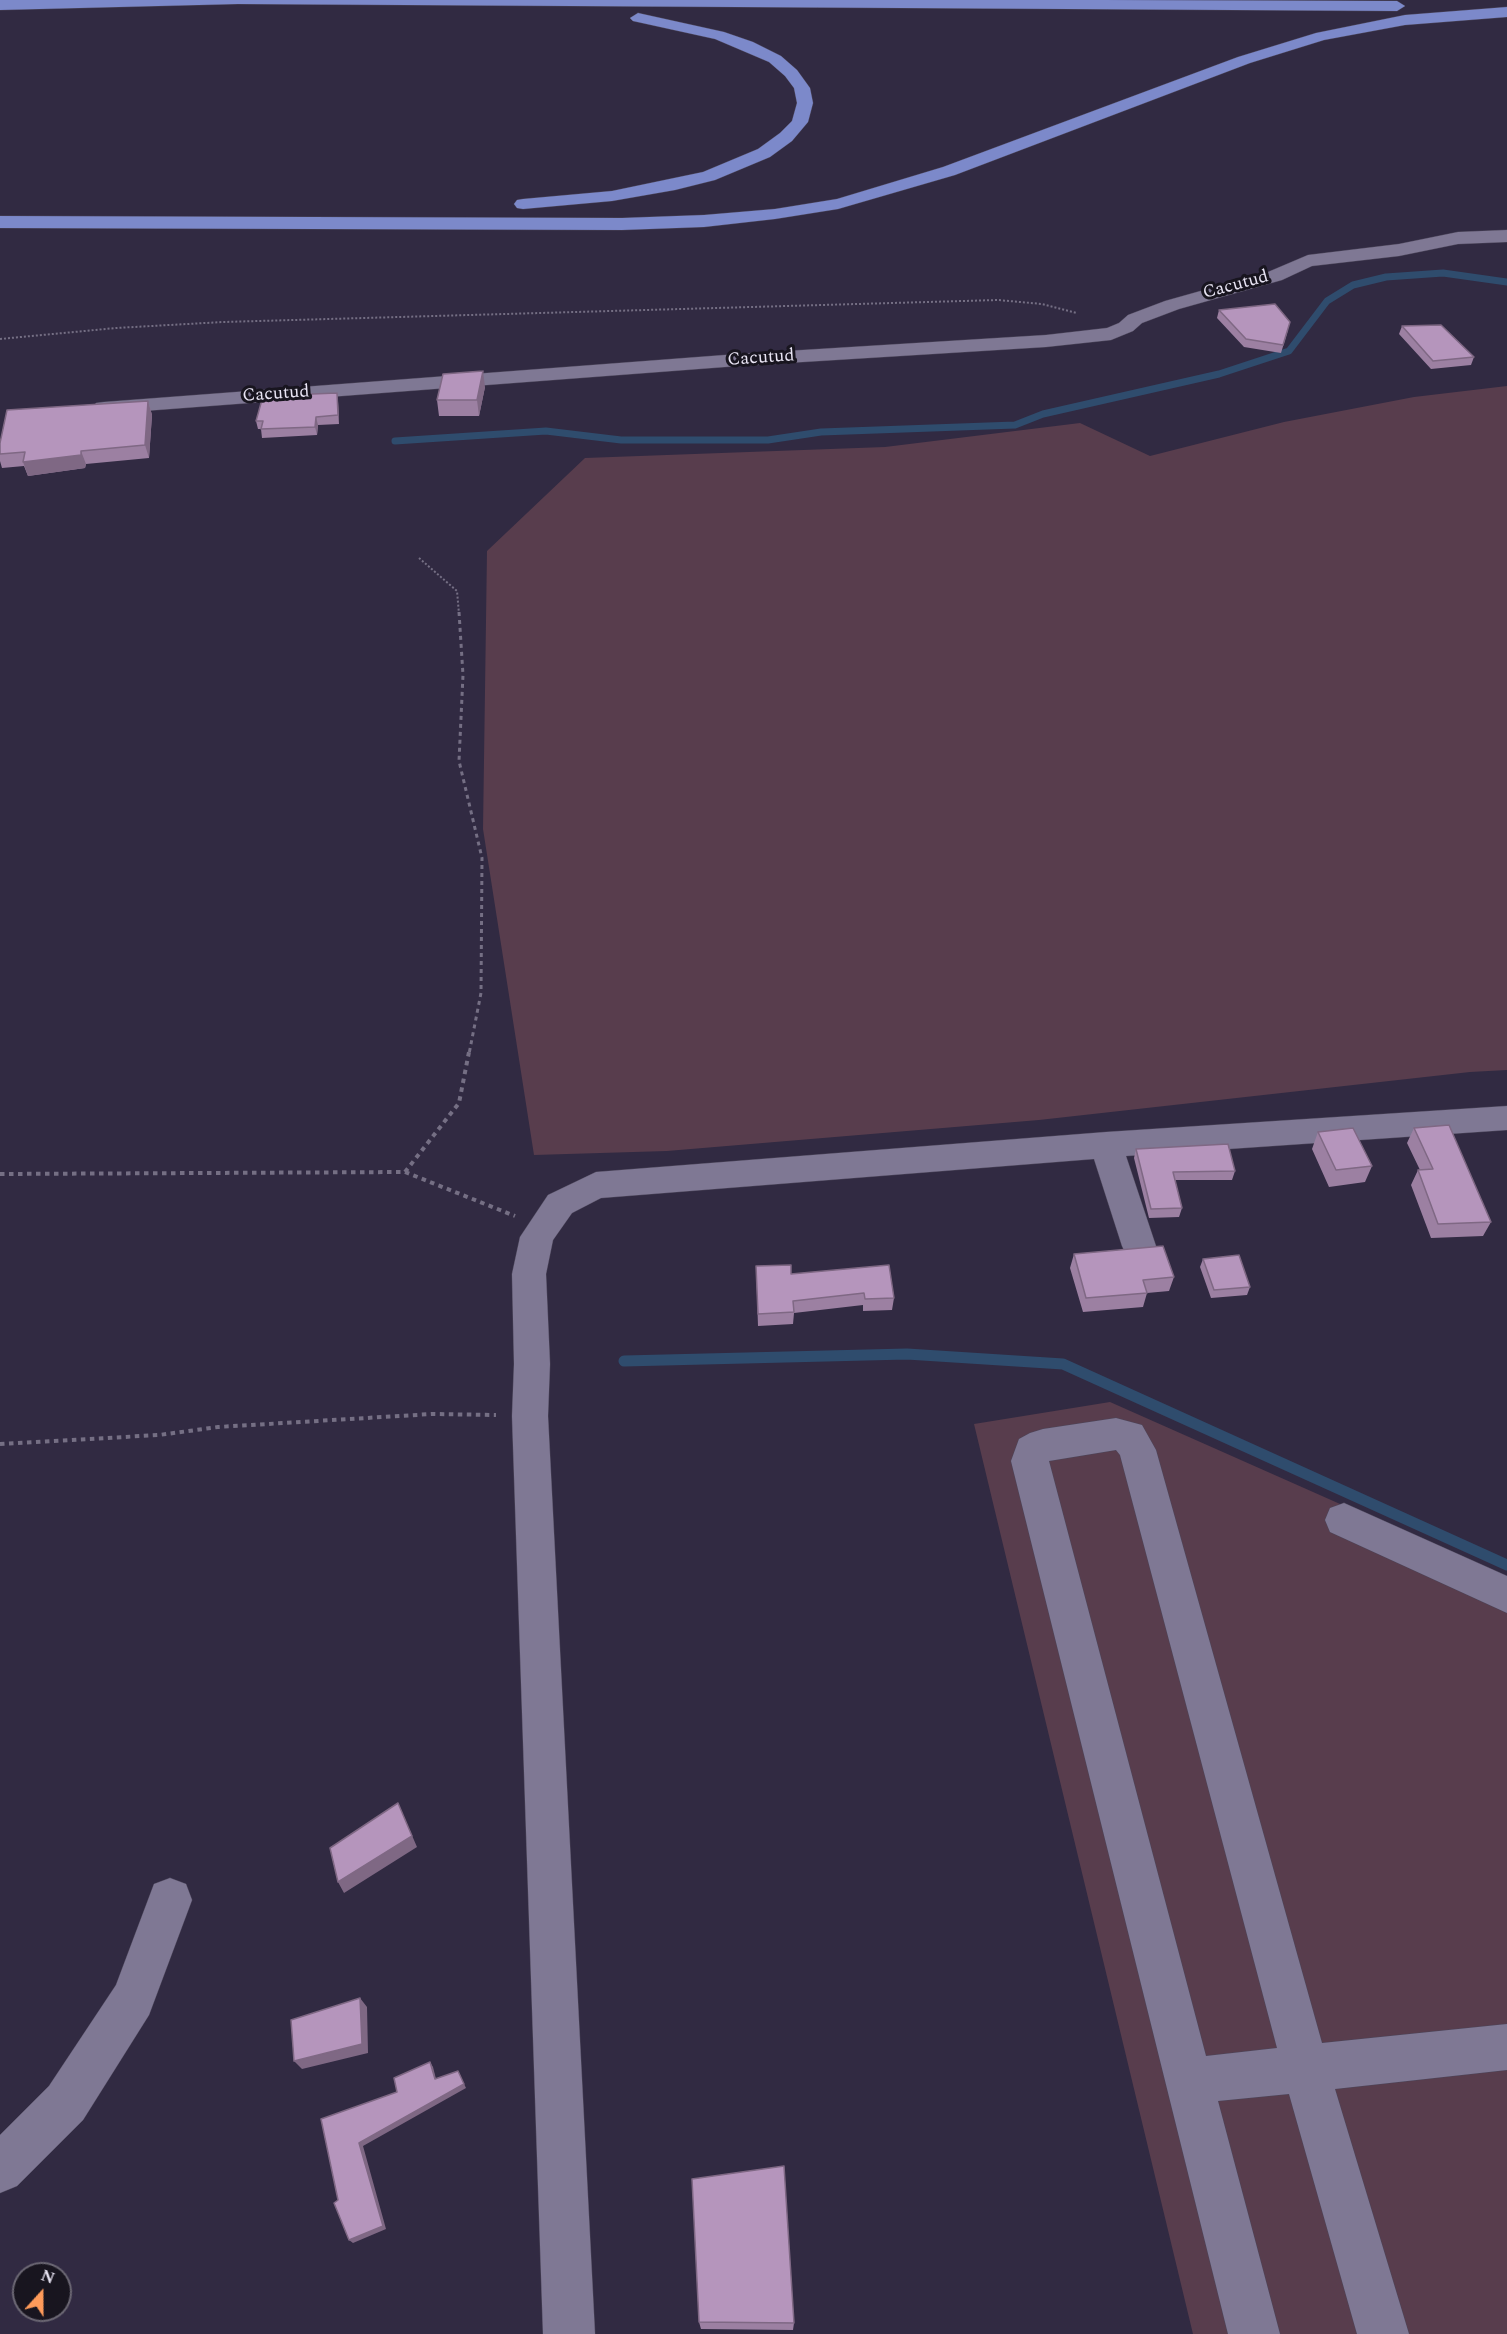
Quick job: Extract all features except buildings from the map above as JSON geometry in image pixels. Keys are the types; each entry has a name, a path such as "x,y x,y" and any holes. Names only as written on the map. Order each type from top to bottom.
{"highway":[{"path":"0,5 238,0 1507,6"},
{"path":"238,0 257,4 553,9 653,20 719,35 763,52 785,66 802,88 805,109 794,130 771,149 738,165 691,181 635,192 585,199 507,205"},
{"path":"0,222 575,224 704,221 775,214 838,204 949,171 1244,60 1321,36 1405,20 1507,12"},
{"path":"0,207 594,214 675,212 735,208 803,199 949,171"},
{"path":"256,209 438,207"}],"street":[{"name":"Cacutud","path":"83,409 738,360 1046,341 1111,334 1126,327 1135,319 1172,305 1275,276 1308,261 1399,250 1458,238 1507,237"},
{"path":"569,2334 530,1416 532,1364 529,1274 537,1237 560,1204 596,1185 1106,1145 1507,1118"},
{"path":"1106,1145 1138,1246"},
{"path":"1254,2334 1030,1461 1032,1451 1044,1445 1116,1434 1129,1437 1137,1450 1305,2067 1383,2334"},
{"path":"1344,1520 1507,1595"},
{"path":"0,2169 66,2103 133,1999 170,1900"},
{"path":"1189,2081 1507,2047"}],"path":[{"path":"0,339 116,328 223,322 998,300 1042,304 1126,327"},
{"path":"405,1172 459,1103 482,993 482,858 459,761 463,675 457,591 419,558"},
{"path":"0,1174 405,1172 544,1227"},
{"path":"0,1444 159,1435 218,1427 432,1414 530,1416"}],"shaded area":[{"path":"1507,386 1507,1070 1470,1072 1039,1120 667,1151 534,1155 483,829 487,551 585,458 885,447 1080,423 1150,456 1284,422 1414,397"},
{"path":"1110,1402 1507,1578 1507,2334 1193,2334 974,1424"}],"waterway":[{"path":"395,441 546,431 621,440 768,440 821,432 1015,425 1043,414 1219,374 1289,351 1327,301 1353,285 1386,277 1443,273 1507,282"},
{"path":"624,1361 907,1354 1063,1364 1507,1565"}]}
